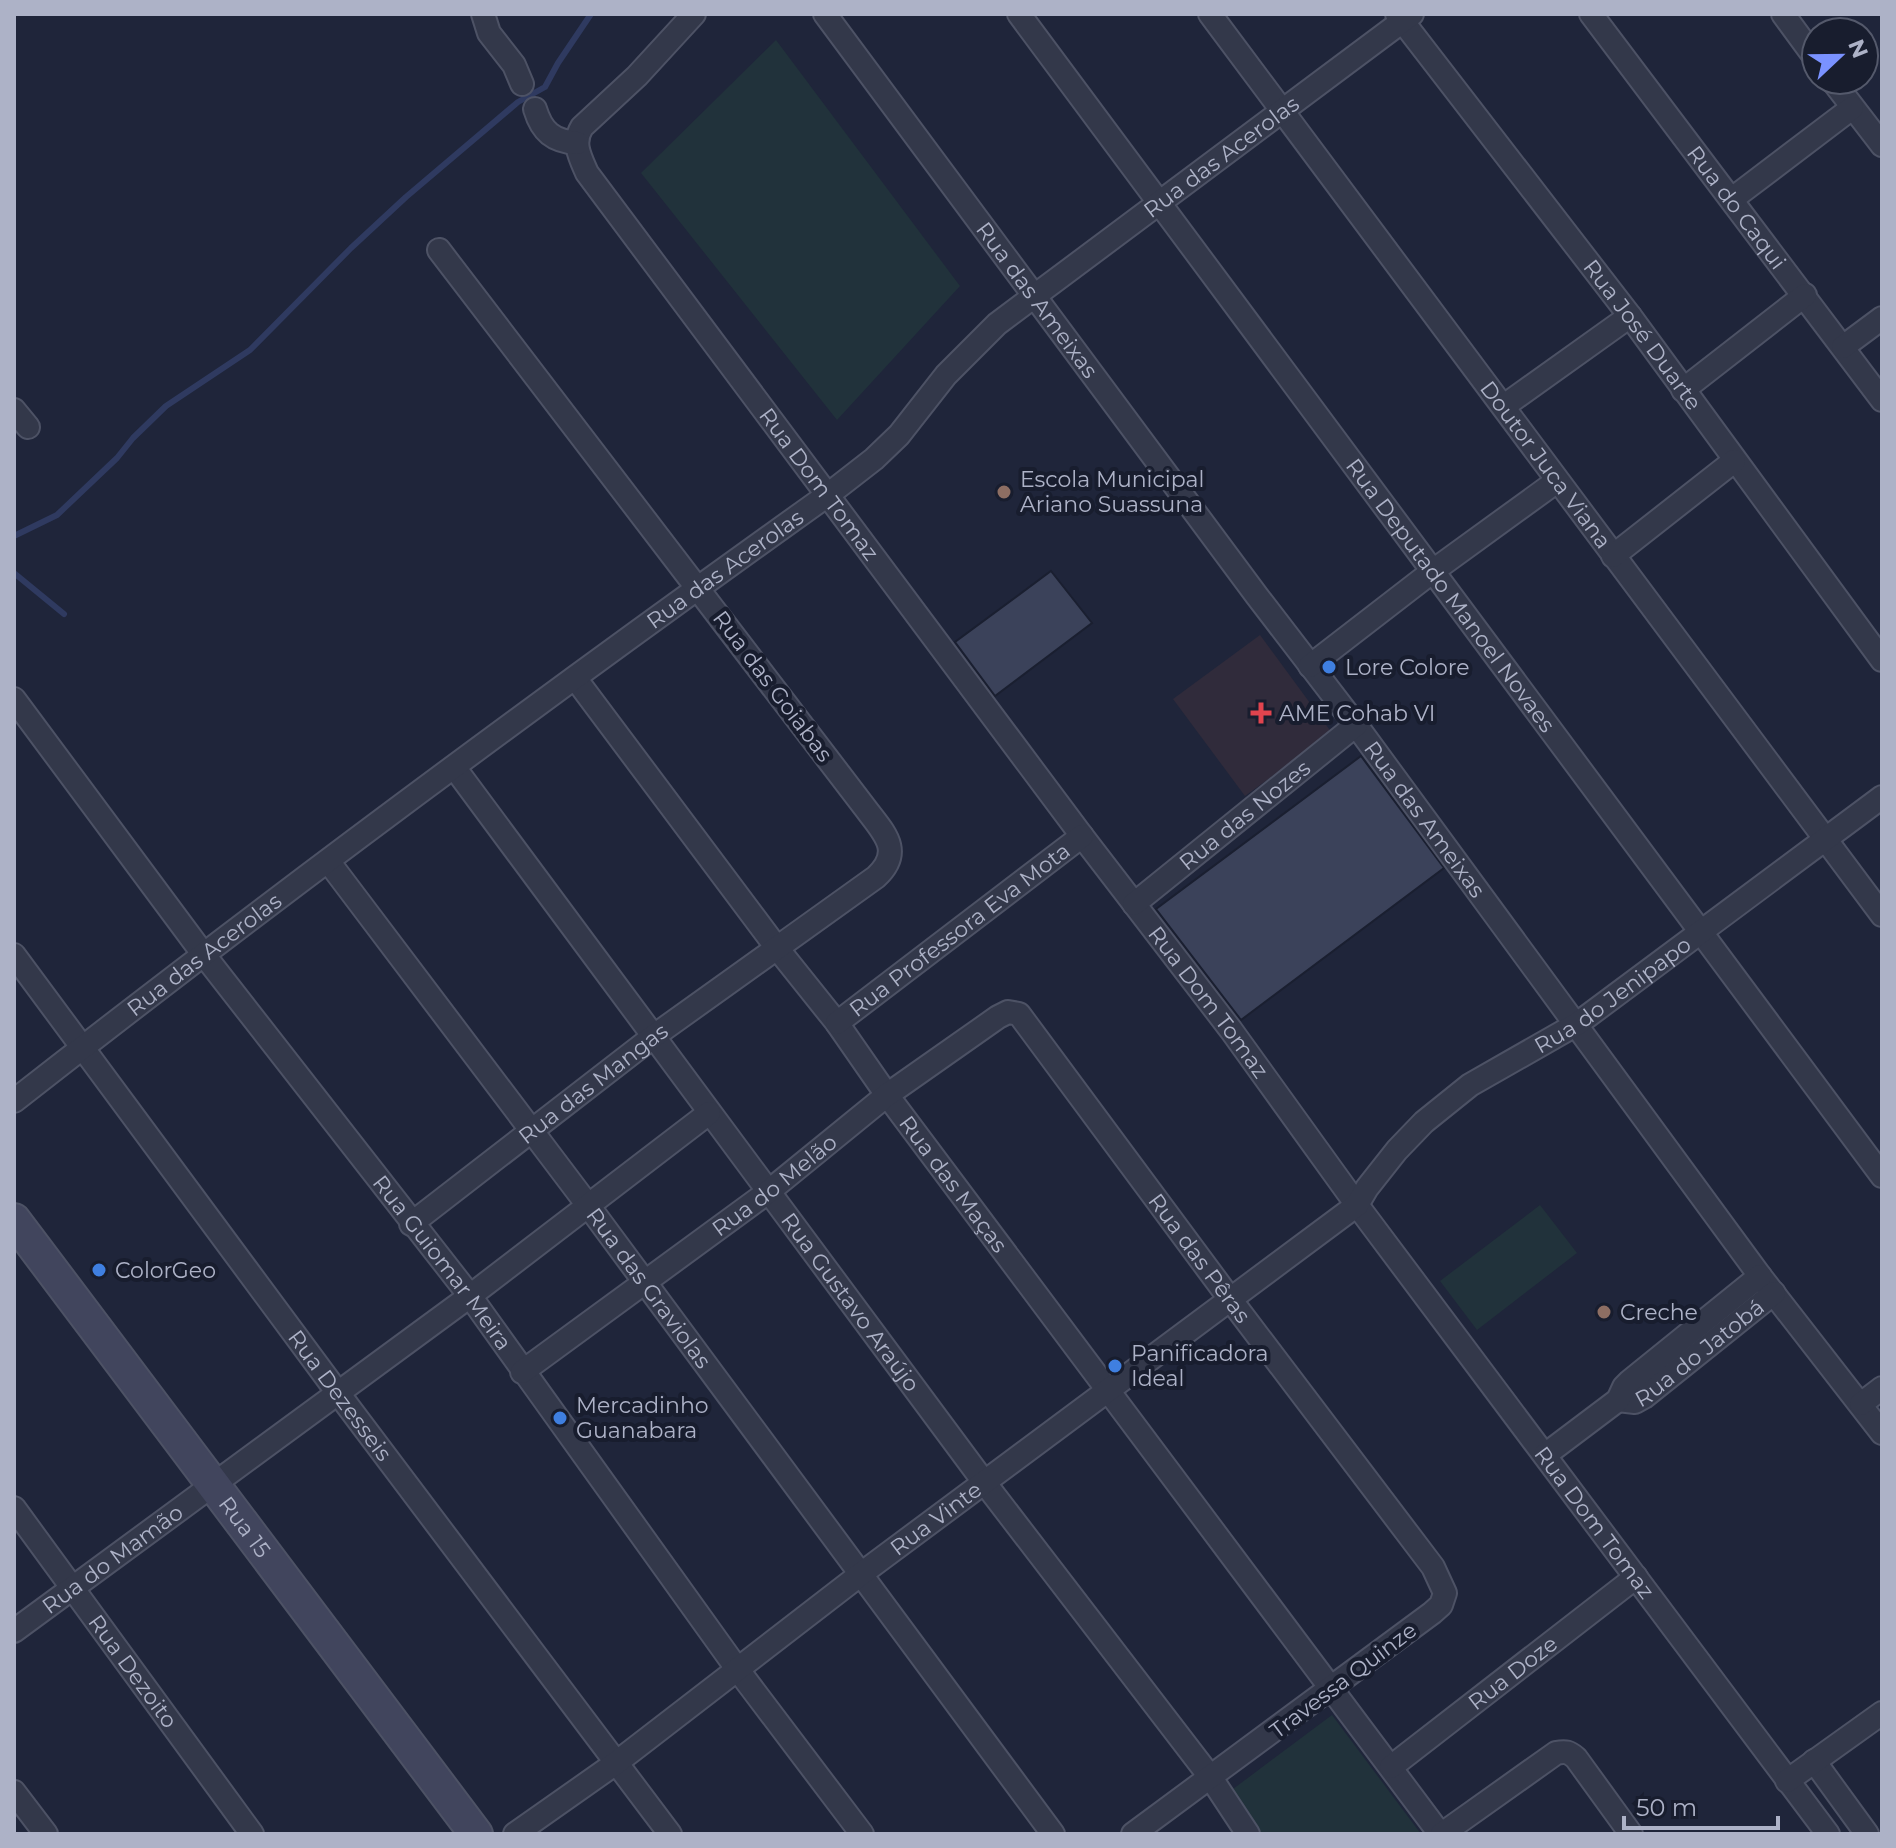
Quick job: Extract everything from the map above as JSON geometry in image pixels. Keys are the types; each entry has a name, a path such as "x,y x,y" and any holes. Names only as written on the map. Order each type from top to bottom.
{"main road":[{"name":"Rua 15","path":"14,1220 476,1834"}],"street":[{"path":"483,14 489,33 514,65 522,84"},
{"path":"535,109 540,124 550,136 577,143 582,127 637,76 694,14"},
{"name":"Rua das Ameixas","path":"825,14 1356,725 1767,1284 1882,1433"},
{"name":"Rua Deputado Manoel Novaes","path":"1019,14 1882,1176"},
{"name":"Doutor Juca Viana","path":"1210,14 1882,915"},
{"name":"Rua do Caqui","path":"1591,14 1882,400"},
{"path":"1783,14 1800,37"},
{"name":"Rua das Acerolas","path":"14,1101 328,861 874,459 899,435 946,375 997,324 1404,16"},
{"name":"Rua José Duarte","path":"1404,16 1630,316 1882,660"},
{"path":"1843,96 1882,145"},
{"path":"1732,199 1852,108"},
{"name":"Rua Dom Tomaz","path":"577,143 587,173 1082,836 1231,1030 1357,1205 1828,1834"},
{"name":"Rua das Goiabas","path":"439,250 866,809 889,845 889,862 876,877 777,948"},
{"path":"1683,390 1805,295"},
{"path":"1504,406 1630,316"},
{"path":"1843,347 1882,318"},
{"path":"1613,556 1734,461"},
{"path":"1310,666 1557,481"},
{"name":"Rua das Maças","path":"575,678 777,948 837,1023 887,1095 1391,1767"},
{"name":"Rua Guiomar Meira","path":"16,706 204,955 470,1296 738,1670 862,1834"},
{"name":"Rua das Nozes","path":"1134,904 1356,725"},
{"name":"Rua Gustavo Araújo","path":"454,767 984,1482 1211,1778 1248,1834"},
{"name":"Rua do Jenipapo","path":"1357,1205 1386,1162 1424,1122 1470,1085 1577,1024 1882,797"},
{"name":"Rua Professora Eva Mota","path":"837,1023 1082,836"},
{"name":"Rua das Graviolas","path":"328,861 587,1204 1053,1834"},
{"name":"Rua das Mangas","path":"411,1224 654,1036 777,948"},
{"name":"Rua Dezesseis","path":"14,955 670,1834"},
{"name":"Rua do Melão","path":"522,1372 768,1192 887,1095 998,1017 1016,1012 1027,1022"},
{"name":"Rua das Pêras","path":"1027,1022 1230,1299 1433,1567"},
{"name":"Rua do Mamão","path":"14,1631 470,1296 709,1113"},
{"name":"Rua Vinte","path":"515,1834 616,1763 861,1574 1110,1392 1357,1205"},
{"name":"Rua do Jatobá","path":"1545,1455 1618,1400 1635,1402 1644,1397 1767,1284"},
{"path":"1861,1404 1882,1388"},
{"name":"Rua Dezoito","path":"14,1508 252,1834"},
{"name":"Travessa Quinze","path":"1133,1834 1441,1605 1444,1587 1433,1567"},
{"name":"Rua Doze","path":"1391,1767 1636,1577"},
{"path":"1787,1781 1882,1713"},
{"path":"1391,1767 1441,1834 1556,1753 1568,1752 1576,1758 1631,1834"},
{"path":"1814,1761 1867,1834"},
{"path":"14,1792 46,1834"}],"shaded area":[{"path":"776,40 960,286 837,420 641,173"},
{"path":"1260,635 1332,733 1245,796 1173,699"},
{"path":"1540,1205 1577,1253 1477,1330 1440,1281"},
{"path":"1332,1715 1421,1834 1255,1834 1225,1795"}],"building":[{"path":"1051,571 1092,623 995,696 955,642"},
{"path":"1361,756 1444,868 1241,1020 1156,909"}],"waterway":[{"path":"14,536 57,515 166,406 250,350 406,197 518,102 545,87 591,14"},
{"path":"14,573 64,614"}],"place":[{"name":"Escola Municipal Ariano Suassuna","path":"1004,492"},
{"name":"Lore Colore","path":"1329,667"},
{"name":"AME Cohab VI","path":"1261,713"},
{"name":"ColorGeo","path":"99,1270"},
{"name":"Creche","path":"1604,1312"},
{"name":"Panificadora Ideal","path":"1115,1366"},
{"name":"Mercadinho Guanabara","path":"560,1418"}]}
